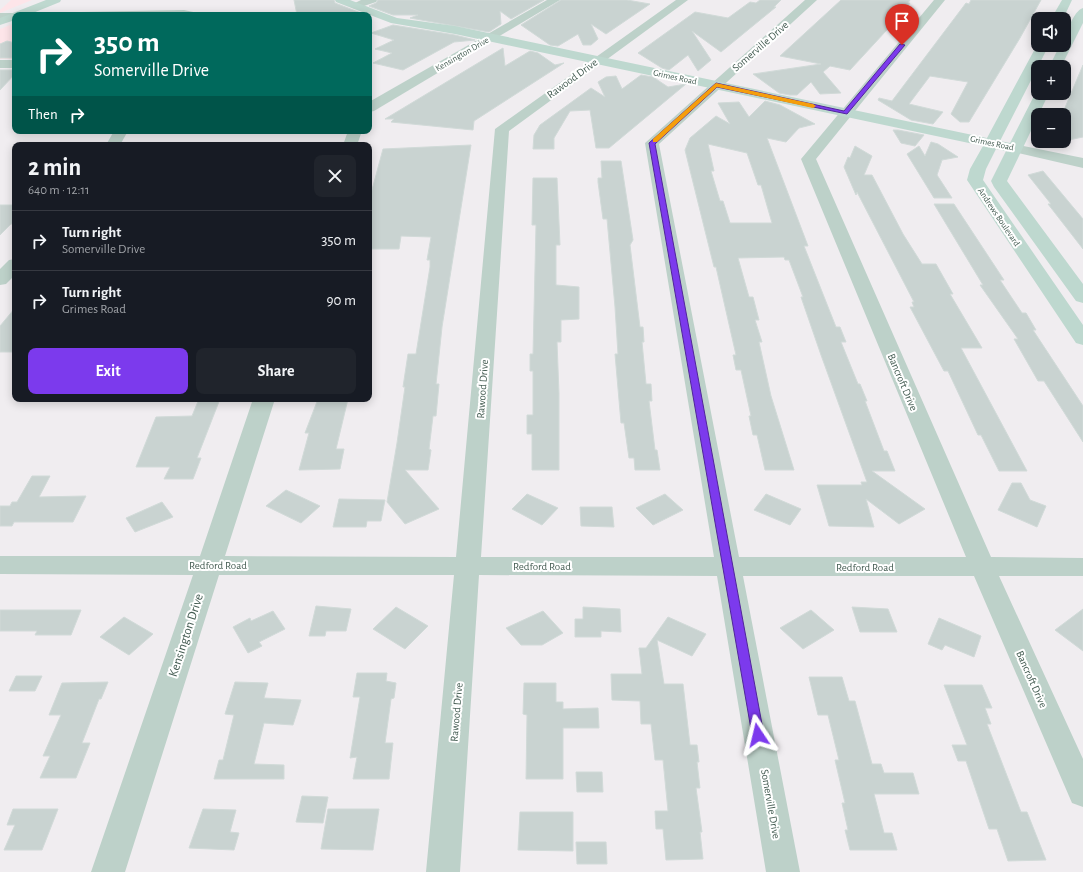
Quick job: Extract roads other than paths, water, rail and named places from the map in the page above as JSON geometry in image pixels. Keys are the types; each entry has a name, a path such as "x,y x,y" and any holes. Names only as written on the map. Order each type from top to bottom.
{"street":[{"path":"26,12 56,0"},
{"name":"Grimes Road","path":"340,0 371,12"},
{"path":"355,6 372,0"},
{"name":"Kensington Drive","path":"372,106 555,0"},
{"name":"Rawood Drive","path":"443,872 502,129 683,0"},
{"name":"Somerville Drive","path":"783,872 652,143 812,0"},
{"name":"Bancroft Drive","path":"940,0 808,159 983,568 1083,793"},
{"path":"1061,12 1067,0"},
{"path":"1058,60 1083,10"},
{"name":"Grimes Road","path":"372,13 394,21 442,28 598,60 1083,163"},
{"path":"0,16 12,16"},
{"path":"0,22 12,17"},
{"name":"Andrews Boulevard","path":"1039,52 978,169 975,180 1083,339"},
{"path":"0,64 12,64"},
{"name":"Andrews Boulevard","path":"1038,100 999,181 1083,297"},
{"path":"0,280 12,267"},
{"name":"Kensington Drive","path":"108,872 263,402"},
{"name":"Redford Road","path":"0,565 1083,567"}]}
